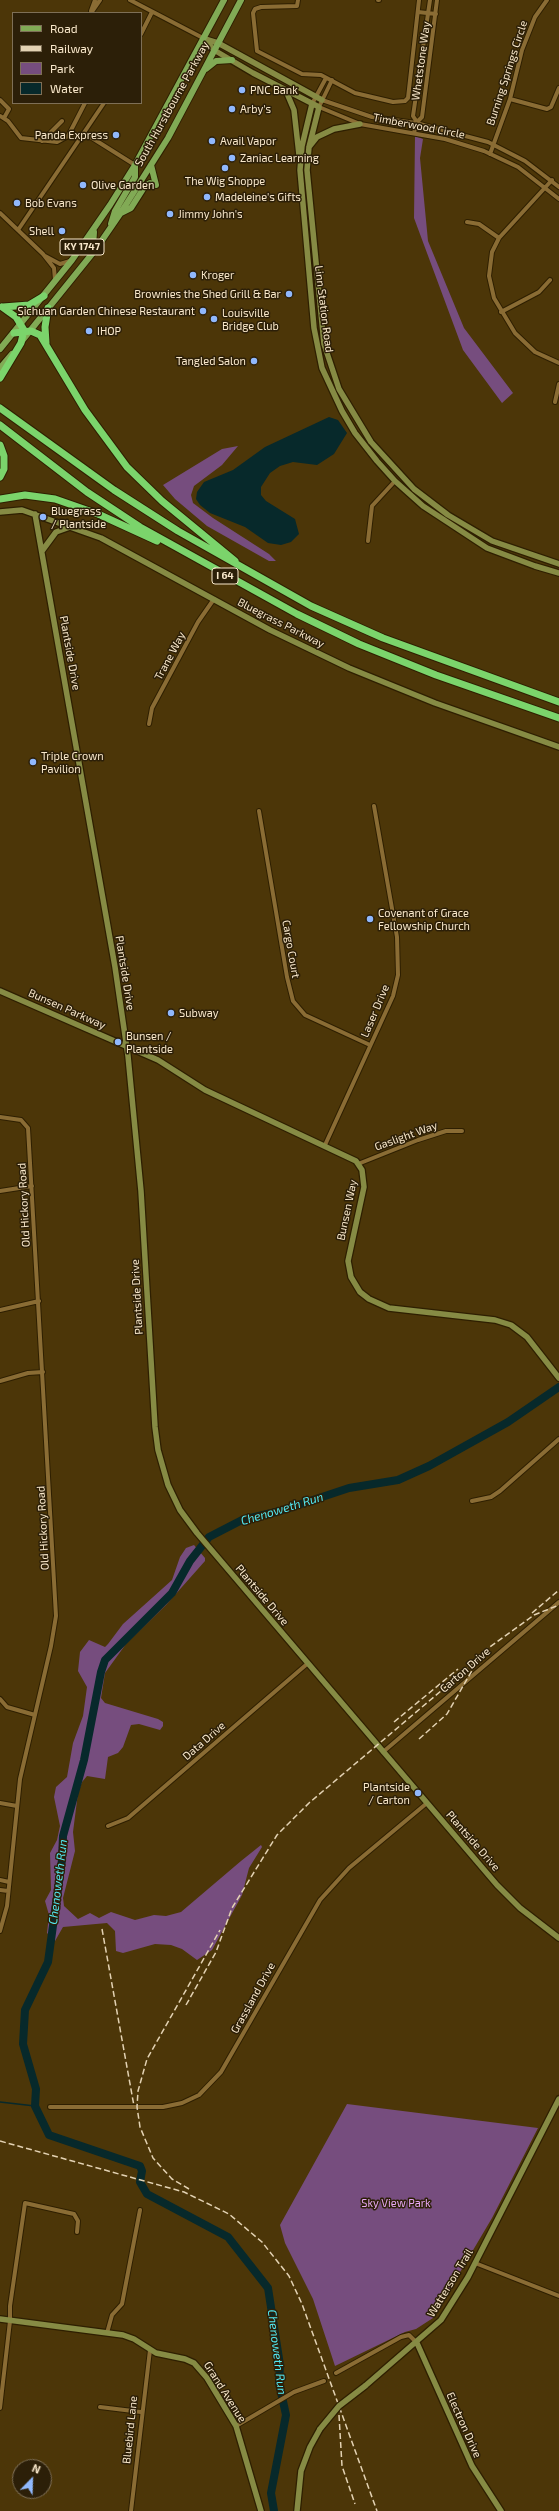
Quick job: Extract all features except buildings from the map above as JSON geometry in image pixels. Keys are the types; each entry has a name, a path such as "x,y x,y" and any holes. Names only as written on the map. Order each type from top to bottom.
{"highway":[{"path":"1,307 29,305 44,296"},
{"path":"1,307 16,316 26,328 40,335 85,410 127,467 162,501 228,553 239,566"},
{"path":"46,343 45,327 48,308"},
{"path":"14,333 26,328"},
{"path":"0,378 21,343 26,328"},
{"name":"I 64","path":"0,408 114,490 239,566 311,606 383,638 559,702"},
{"name":"I 64","path":"0,424 87,492 187,553 290,611 359,644 443,678 559,718"},
{"path":"0,445 4,456 4,469 0,477"},
{"path":"0,499 24,494 55,499 98,514 187,553"}],"main road":[{"name":"South Hurstbourne Parkway","path":"26,328 44,296 94,230 135,165 224,0"},
{"name":"South Hurstbourne Parkway","path":"26,328 48,308 96,249 120,214 151,165 204,72 241,0"},
{"path":"204,72 216,61 232,60"},
{"path":"109,230 115,211 135,177 135,165"},
{"path":"120,214 131,208 145,186 150,183 156,184 151,165"},
{"path":"94,230 93,246 96,249"},
{"path":"0,349 14,333"},
{"path":"0,368 21,343"}],"street":[{"path":"90,12 95,0"},
{"path":"91,12 100,0"},
{"path":"130,0 203,38 218,43"},
{"path":"298,0 296,6 260,7 255,9 253,13 256,50 302,74 317,74 332,80 355,93 394,102 405,102 408,98 419,0"},
{"path":"429,0 437,1"},
{"name":"Whetstone Way","path":"417,122 413,116 429,13 429,0"},
{"name":"Burning Springs Circle","path":"490,154 510,99 522,50 538,11 547,0"},
{"name":"Whetstone Way","path":"414,133 417,122 422,117 437,1"},
{"path":"142,32 152,12"},
{"path":"418,12 436,14"},
{"path":"203,38 214,50 312,104 326,78"},
{"name":"Timberwood Circle","path":"218,43 322,100 372,118 417,122 493,144 525,161 552,180 559,187"},
{"path":"319,107 332,80"},
{"path":"510,99 547,109 551,107 559,88"},
{"path":"286,91 294,110 300,159"},
{"path":"0,100 9,109 2,117 18,137 42,142 57,142 65,138 85,104"},
{"path":"18,230 103,104"},
{"name":"Timberwood Circle","path":"312,104 360,124 414,133 464,144 518,167 559,199"},
{"name":"Linn Station Road","path":"312,104 306,125 300,159 314,328 322,368 331,391 354,433 395,482 443,521 488,548 535,566 559,573"},
{"name":"Linn Station Road","path":"319,107 309,147 307,170 324,344 339,389 371,442 402,477 428,500 492,541 559,564"},
{"path":"42,142 62,121"},
{"path":"309,147 317,137 334,128 360,124"},
{"path":"84,133 135,165"},
{"path":"552,180 499,238 492,252 489,270 491,289 501,312 515,333 526,346 541,356 559,363"},
{"path":"0,213 43,254 54,268 55,282"},
{"path":"467,222 479,224 499,238"},
{"path":"43,254 60,264 72,260"},
{"path":"501,312 539,292 550,280"},
{"path":"555,402 559,384"},
{"path":"368,541 372,506 395,482"},
{"name":"Bluegrass Parkway","path":"0,512 19,509 71,527 124,549 278,634 356,671 435,703 559,747"},
{"name":"Plantside Drive","path":"35,514 115,967 126,1046 141,1191 158,1448 163,1471 175,1500 197,1533 308,1664 506,1895 559,1938"},
{"path":"42,550 56,532 71,527"},
{"name":"Trane Way","path":"149,724 152,708 198,622 214,600"},
{"name":"Laser Drive","path":"325,1145 392,996 399,960 374,806"},
{"name":"Cargo Court","path":"259,811 287,977 293,1001 306,1015 370,1045"},
{"name":"Bunsen Parkway","path":"0,991 126,1046"},
{"name":"Bunsen Way","path":"126,1046 158,1060 205,1090 325,1145 347,1156 358,1164 364,1178 364,1187 348,1261 351,1277 360,1292 374,1302 389,1308 495,1320 508,1324 528,1337 559,1378"},
{"name":"Old Hickory Road","path":"0,1117 23,1120 28,1128 56,1616 20,1779 6,1913 0,1931"},
{"name":"Gaslight Way","path":"358,1164 393,1149 439,1133 462,1130"},
{"path":"0,1191 32,1186"},
{"path":"0,1310 39,1301"},
{"path":"0,1381 28,1372 43,1372"},
{"path":"472,1501 491,1497 500,1491 559,1439"},
{"name":"Carton Drive","path":"383,1752 559,1602"},
{"name":"Data Drive","path":"108,1826 128,1818 308,1664"},
{"path":"0,1699 7,1707 35,1715"},
{"path":"0,1803 17,1806"},
{"name":"Grassland Drive","path":"50,2107 163,2107 182,2103 199,2095 221,2072 309,1917 325,1894 349,1868 427,1803"},
{"path":"0,1880 9,1882"},
{"path":"0,1890 8,1891"},
{"name":"Watterson Trail","path":"296,2511 301,2471 310,2447 320,2429 340,2406 417,2343 441,2320 475,2263 559,2099"},
{"path":"0,2408 10,2321 10,2306 25,2203 71,2212 77,2219 77,2232"},
{"path":"108,2333 112,2315 122,2304 140,2210"},
{"path":"475,2263 559,2296"},
{"name":"Grand Avenue","path":"0,2320 108,2333 129,2337 150,2350 194,2363 207,2378 236,2426 261,2511"},
{"path":"336,2373 401,2337 409,2336 417,2343"},
{"name":"Electron Drive","path":"417,2343 472,2466 501,2511"},
{"name":"Bluebird Lane","path":"131,2511 141,2412 150,2350"},
{"path":"236,2426 288,2395 324,2381"},
{"path":"100,2407 141,2412"}],"green space":[{"path":"415,136 423,139 420,158 428,241 464,328 513,393 502,403 463,350 414,218"},
{"path":"238,446 222,465 194,486 191,495 193,503 213,518 269,554 276,561 269,561 207,526 175,499 163,485 222,449"},
{"path":"194,1545 205,1558 205,1561 166,1605 126,1644 105,1673 101,1698 105,1703 158,1719 163,1722 163,1726 160,1730 139,1724 131,1725 123,1747 118,1753 108,1757 105,1779 87,1776 82,1782 78,1793 73,1832 75,1851 63,1898 64,1906 78,1919 90,1913 99,1918 111,1912 135,1920 154,1915 166,1916 181,1912 261,1845 262,1847 249,1868 242,1895 212,1950 197,1960 182,1949 171,1945 155,1944 123,1953 116,1951 115,1931 107,1923 63,1927 55,1941 47,1933 49,1915 45,1901 51,1890 50,1853 57,1840 60,1826 54,1797 56,1787 67,1777 73,1743 83,1716 87,1687 78,1671 80,1652 89,1640 105,1647 123,1624 172,1580 180,1557 186,1548"},
{"name":"Sky View Park","path":"347,2104 538,2128 492,2218 433,2318 416,2329 405,2332 335,2366 313,2299 285,2243 280,2225"}],"water":[{"path":"329,417 338,420 347,433 334,454 317,465 293,462 280,466 270,473 261,487 261,495 266,501 295,519 299,534 291,542 281,545 268,543 245,527 210,513 200,505 196,499 197,492 204,482 233,470 265,447"}],"waterway":[{"name":"Chenoweth Run","path":"274,2511 271,2493 286,2415 279,2383 280,2365 268,2288 228,2237 147,2194 140,2182 142,2171 140,2166 49,2135 35,2106 36,2089 23,2044 25,2010 48,1962 62,1860 63,1836 84,1760 101,1672 105,1660 172,1593 190,1561 209,1537 242,1520 280,1511 349,1488 398,1480 429,1466 508,1422 559,1387"},
{"path":"0,2102 35,2106"}],"railway":[{"path":"532,1613 559,1590"},
{"path":"483,1652 534,1615 559,1605"},
{"path":"186,2005 216,1952 232,1908 277,1835 309,1803 488,1651"},
{"path":"419,1739 447,1714 474,1667"},
{"path":"394,1722 458,1669"},
{"path":"102,1929 134,2106"},
{"path":"189,2189 172,2179 153,2158 140,2127 137,2107 138,2091 147,2059 220,1930"},
{"path":"0,2141 184,2192 229,2214 262,2242 289,2276 302,2304 377,2511"},
{"path":"339,2415 342,2466 355,2504"}],"place":[{"name":"PNC Bank","path":"242,90"},
{"name":"Arby's","path":"232,109"},
{"name":"Panda Express","path":"116,135"},
{"name":"Avail Vapor","path":"212,141"},
{"name":"Zaniac Learning","path":"232,158"},
{"name":"The Wig Shoppe","path":"225,168"},
{"name":"Olive Garden","path":"83,185"},
{"name":"Madeleine's Gifts","path":"207,197"},
{"name":"Bob Evans","path":"17,203"},
{"name":"Jimmy John's","path":"170,214"},
{"name":"Shell","path":"62,231"},
{"name":"Kroger","path":"193,275"},
{"name":"Brownies the Shed Grill & Bar","path":"289,294"},
{"name":"Sichuan Garden Chinese Restaurant","path":"203,311"},
{"name":"Louisville Bridge Club","path":"214,319"},
{"name":"IHOP","path":"89,331"},
{"name":"Tangled Salon","path":"254,361"},
{"name":"Bluegrass / Plantside","path":"43,517"},
{"name":"Triple Crown Pavilion","path":"33,762"},
{"name":"Covenant of Grace Fellowship Church","path":"370,919"},
{"name":"Subway","path":"171,1013"},
{"name":"Bunsen / Plantside","path":"118,1042"},
{"name":"Plantside / Carton","path":"418,1793"}]}
